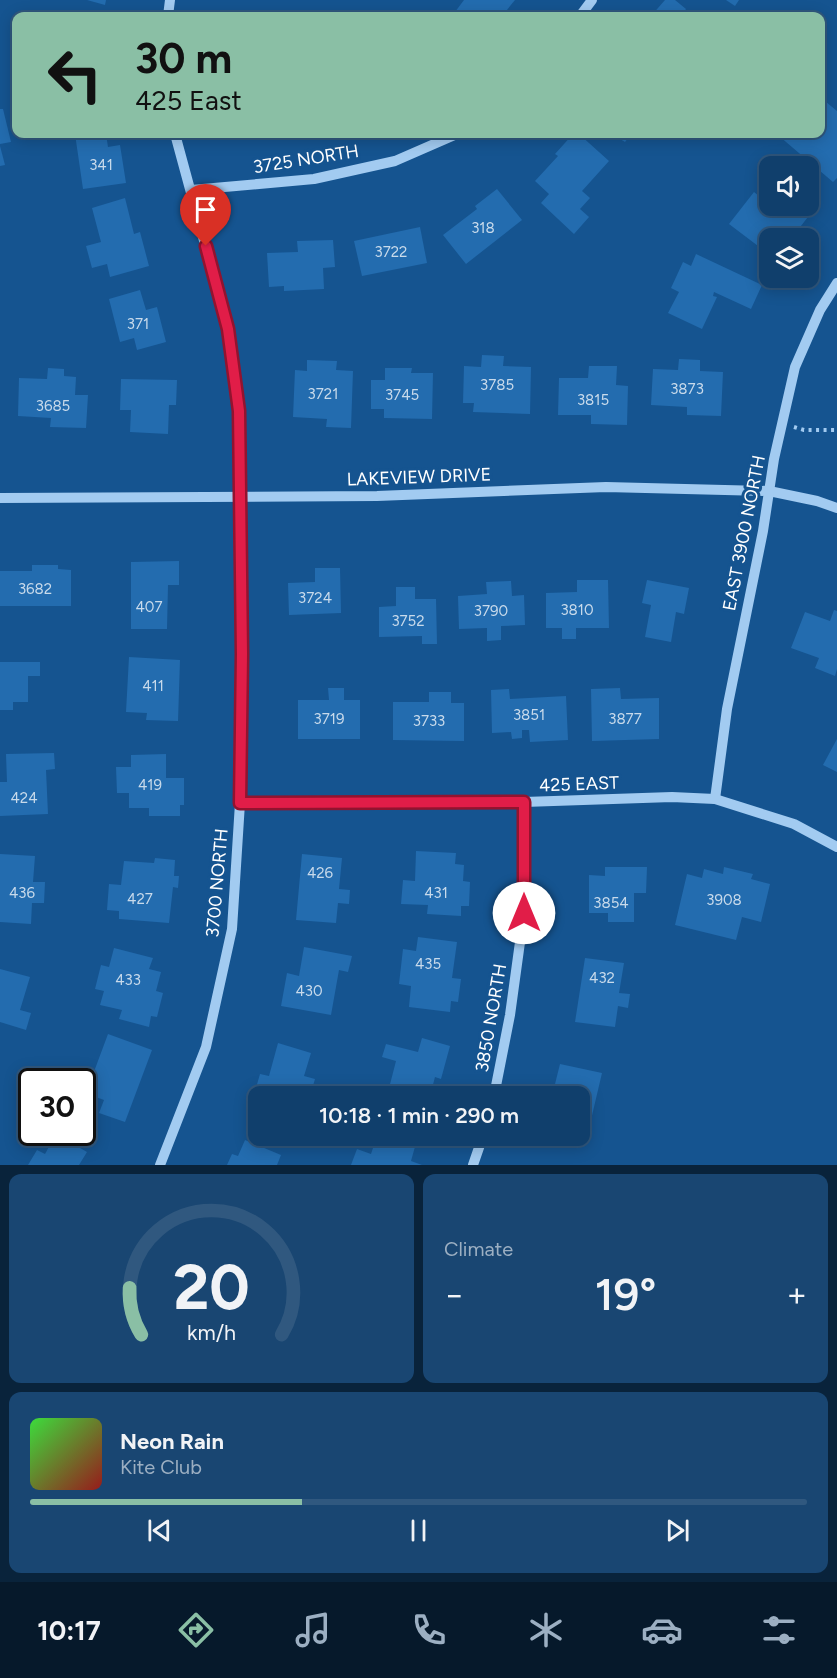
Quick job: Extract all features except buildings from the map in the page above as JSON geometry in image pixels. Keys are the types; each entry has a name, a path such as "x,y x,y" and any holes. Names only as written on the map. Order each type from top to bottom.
{"street":[{"name":"3700 NORTH","path":"160,1165 206,1047 232,929 240,803 242,654 239,411 228,329 176,138"},
{"name":"3725 NORTH","path":"191,190 314,179 395,161 448,138"},
{"name":"EAST 3900 NORTH","path":"715,799 727,709 795,367 820,310 837,283"},
{"name":"LAKEVIEW DRIVE","path":"0,498 377,496 606,487 769,491 817,501 837,508"},
{"name":"425 EAST","path":"240,803 524,802 672,797 715,799 794,824 837,847"},
{"name":"3850 NORTH","path":"496,1086 510,1014 524,913 524,802"},
{"path":"473,1165 480,1146"}],"path":[{"path":"782,424 804,430 837,430"}],"route":[{"path":"206,246 228,329 239,411 242,654 240,803 524,802 524,913"}]}
